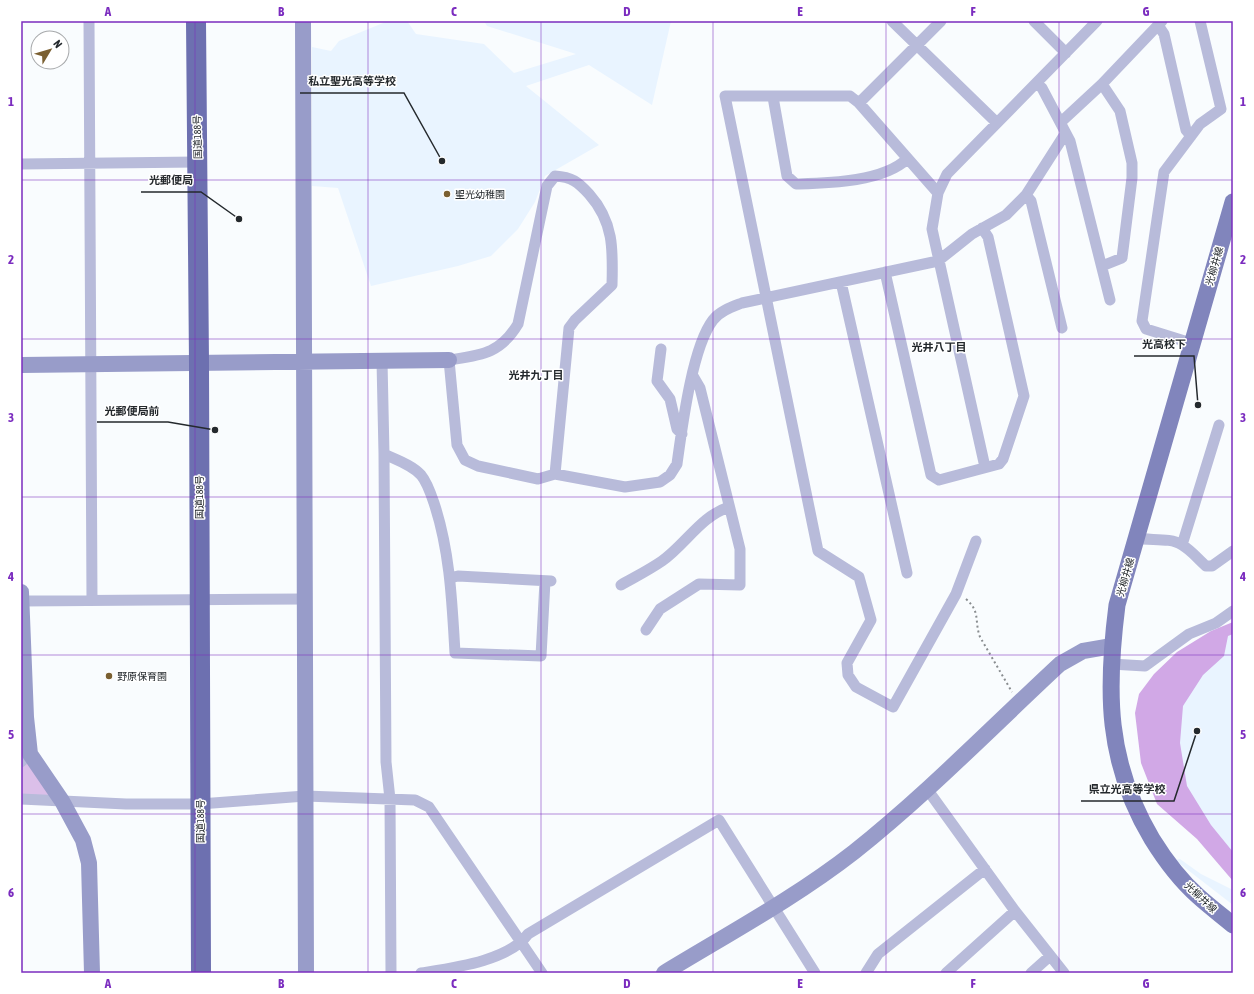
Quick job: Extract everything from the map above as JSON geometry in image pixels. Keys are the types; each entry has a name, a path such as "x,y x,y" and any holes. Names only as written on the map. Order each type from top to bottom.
{"highway":[{"name":"国道188号","path":"196,21 199,363 201,973"}],"main road":[{"name":"光柳井線","path":"1233,202 1230,222 1191,343 1117,604 1111,664 1113,733 1124,783 1131,801 1164,858 1197,896 1233,925"}],"street":[{"path":"89,21 92,364 92,600"},
{"path":"303,21 306,973"},
{"path":"892,21 997,123"},
{"path":"859,103 918,46 941,21"},
{"path":"1034,21 1066,53"},
{"path":"985,467 938,261 932,228 938,193 947,174 1037,84 1097,21"},
{"path":"1191,343 1146,329 1142,321 1164,172 1200,124 1221,109 1200,21"},
{"path":"1061,122 1102,84 1160,23 1164,34 1186,130 1191,136"},
{"path":"1037,84 1042,88 1070,141 1110,300"},
{"path":"1102,84 1120,111 1132,163 1132,178 1122,258 1102,266"},
{"path":"938,193 859,103 850,96 725,96 765,298 818,551 859,577 871,620 847,663 848,675 856,687 893,707 956,594 976,541"},
{"path":"773,97 787,176 796,184 842,182 858,179 899,167 907,159"},
{"path":"450,360 458,445 465,460 478,466 538,479 555,474 625,487 660,482 670,475 677,464 693,376 704,333 714,319 727,309 765,298 938,261 982,228 1006,214 1026,195 1065,134"},
{"path":"21,164 197,162"},
{"path":"21,365 304,361 382,362 450,360 481,355 497,348 509,339 518,324 547,186 555,176 568,177 581,186 597,203 607,220 613,251 612,285 574,320 569,328 555,474"},
{"path":"1026,195 1031,201 1062,328"},
{"path":"885,272 931,475 939,480 998,464 1003,459 1024,396 988,237 982,228"},
{"path":"841,282 906,573"},
{"path":"662,349 657,381 670,399 677,429 682,434"},
{"path":"382,362 386,762 390,799 391,973"},
{"path":"646,630 660,609 699,584 740,585 740,549 700,388 693,376"},
{"path":"1182,544 1218,425"},
{"path":"384,454 408,465 422,475 430,492 443,529 450,578 455,653 541,656 549,581 458,576 450,578"},
{"path":"621,585 663,561 687,537 720,510 729,507"},
{"path":"1136,538 1149,541 1174,542 1182,544 1206,566 1212,566 1233,551"},
{"path":"21,592 26,717 25,758 62,801 83,840 89,863 92,973"},
{"path":"21,600 305,599"},
{"path":"1111,664 1145,666 1189,634 1216,623 1233,610"},
{"path":"664,973 772,906 853,852 927,789 1060,664 1083,651 1112,646"},
{"path":"927,789 1015,911 1064,973"},
{"path":"21,799 126,804 200,804 305,796 415,800 428,807 542,973"},
{"path":"421,973 455,968 494,956 522,943 528,934 719,820 815,973"},
{"path":"866,973 878,954 985,868"},
{"path":"946,973 1015,911"},
{"path":"1031,973 1050,956"}],"path":[{"path":"956,594 973,606 977,614 977,628 980,637 1014,695 1020,702"}],"shaded area":[{"path":"388,21 407,21 416,34 484,44 514,73 576,54 487,26 484,21 671,21 652,105 589,65 526,86 599,145 545,176 535,202 518,229 491,256 458,266 371,286 338,188 312,186 312,47 331,51 339,41"},
{"path":"1233,622 1233,634 1228,636 1224,656 1203,675 1183,706 1180,743 1187,786 1211,825 1233,852 1233,881 1197,839 1157,804 1141,763 1135,713 1139,694 1154,674 1177,652 1211,631"},
{"path":"1233,626 1233,863 1187,813 1164,714"},
{"path":"29,759 61,793 21,802 21,766"},
{"path":"1180,859 1201,874 1233,890 1233,905 1175,860"}],"place":[{"name":"私立聖光高等学校","path":"442,161"},
{"name":"聖光幼稚園","path":"447,194"},
{"name":"光郵便局","path":"239,219"},
{"name":"光高校下","path":"1198,405"},
{"name":"光郵便局前","path":"215,430"},
{"name":"野原保育園","path":"109,676"},
{"name":"県立光高等学校","path":"1197,731"}],"district":[{"name":"光井八丁目","path":"939,347"},
{"name":"光井九丁目","path":"536,375"}]}
